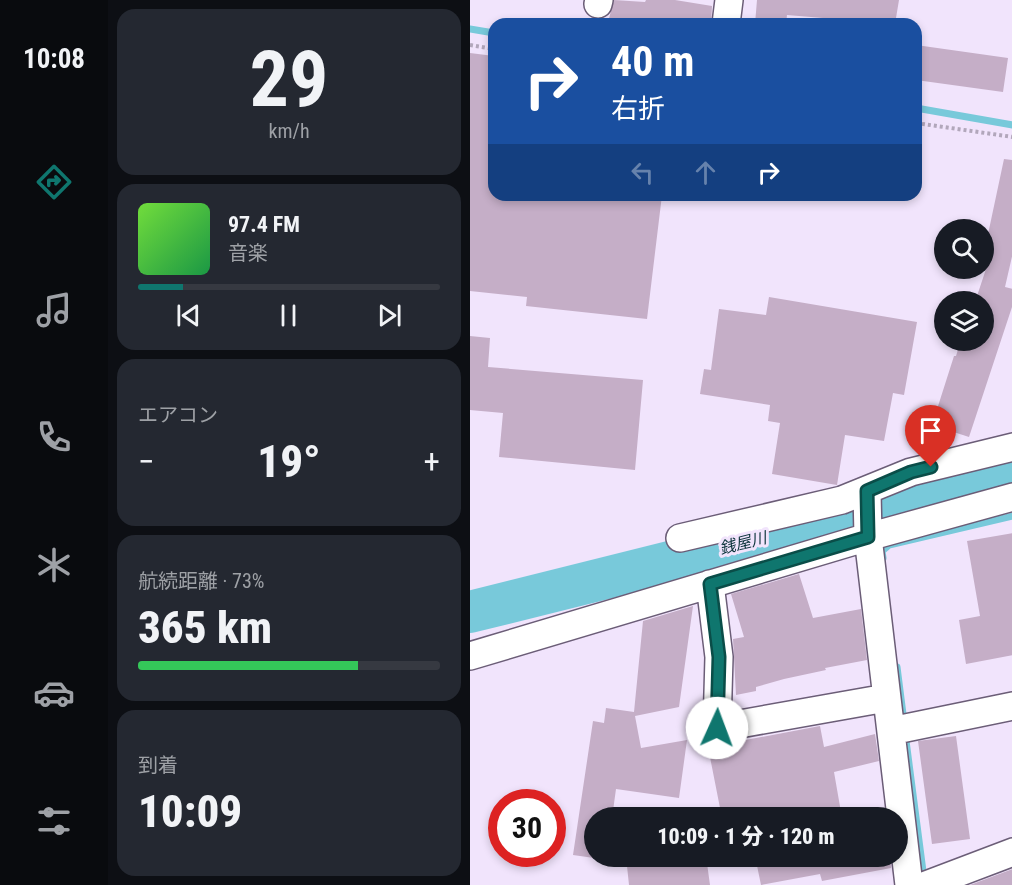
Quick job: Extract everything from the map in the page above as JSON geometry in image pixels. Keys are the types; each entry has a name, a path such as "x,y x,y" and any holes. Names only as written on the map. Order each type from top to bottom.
{"street":[{"path":"727,18 729,0"},
{"path":"680,538 842,500 911,472 1013,447"},
{"path":"867,491 868,537 886,698 900,729 923,884 1013,852"},
{"path":"470,656 868,537 1013,497"},
{"path":"710,584 719,657 717,728 886,698"},
{"path":"900,729 1013,706"}],"path":[{"path":"470,45 488,48"},
{"path":"922,124 1013,137"}],"building":[{"path":"614,0 645,2 646,0 675,0 712,6 711,18 609,18"},
{"path":"757,0 899,0 896,18 823,18 787,15 787,18 756,18"},
{"path":"922,46 1008,58 1003,92 922,81"},
{"path":"470,53 488,55 488,201 661,201 647,319 526,306 527,297 470,291"},
{"path":"1004,159 1013,160 1013,252 1005,287 1013,289 1013,304 969,437 932,425 958,351 994,351 994,291 979,291 983,279 994,279 994,219 991,219"},
{"path":"769,297 917,322 904,395 893,393 884,441 845,435 837,485 772,474 780,423 768,421 770,405 700,394 704,369 711,370 719,309 766,315"},
{"path":"470,336 490,338 488,367 643,380 635,470 499,457 503,413 470,410"},
{"path":"1013,533 1013,655 966,664 959,620 980,616 967,541"},
{"path":"799,574 813,618 861,609 867,660 825,668 826,670 784,679 756,687 756,691 736,695 733,639 744,637 731,594"},
{"path":"693,606 679,707 635,716 641,748 687,740 679,798 616,789 614,807 584,807 584,857 573,855 593,721 604,723 606,708 634,712 643,621"},
{"path":"820,726 824,747 875,734 879,761 834,772 840,807 720,807 708,747"},
{"path":"956,736 970,839 932,844 918,741"},
{"path":"627,867 708,867 710,885 629,885"},
{"path":"757,867 891,867 822,881 820,874 761,885"},
{"path":"1013,869 1013,885 970,885"}],"waterway":[{"path":"470,29 488,32"},
{"path":"922,109 1013,125"},
{"name":"銭屋川","path":"470,612 894,506 910,491 1013,468"},
{"path":"883,558 882,551 889,545 1013,516"},
{"path":"897,667 904,722"},
{"path":"905,733 924,879"}],"route":[{"path":"717,728 719,657 710,584 868,537 867,491 911,472 931,467"}]}
